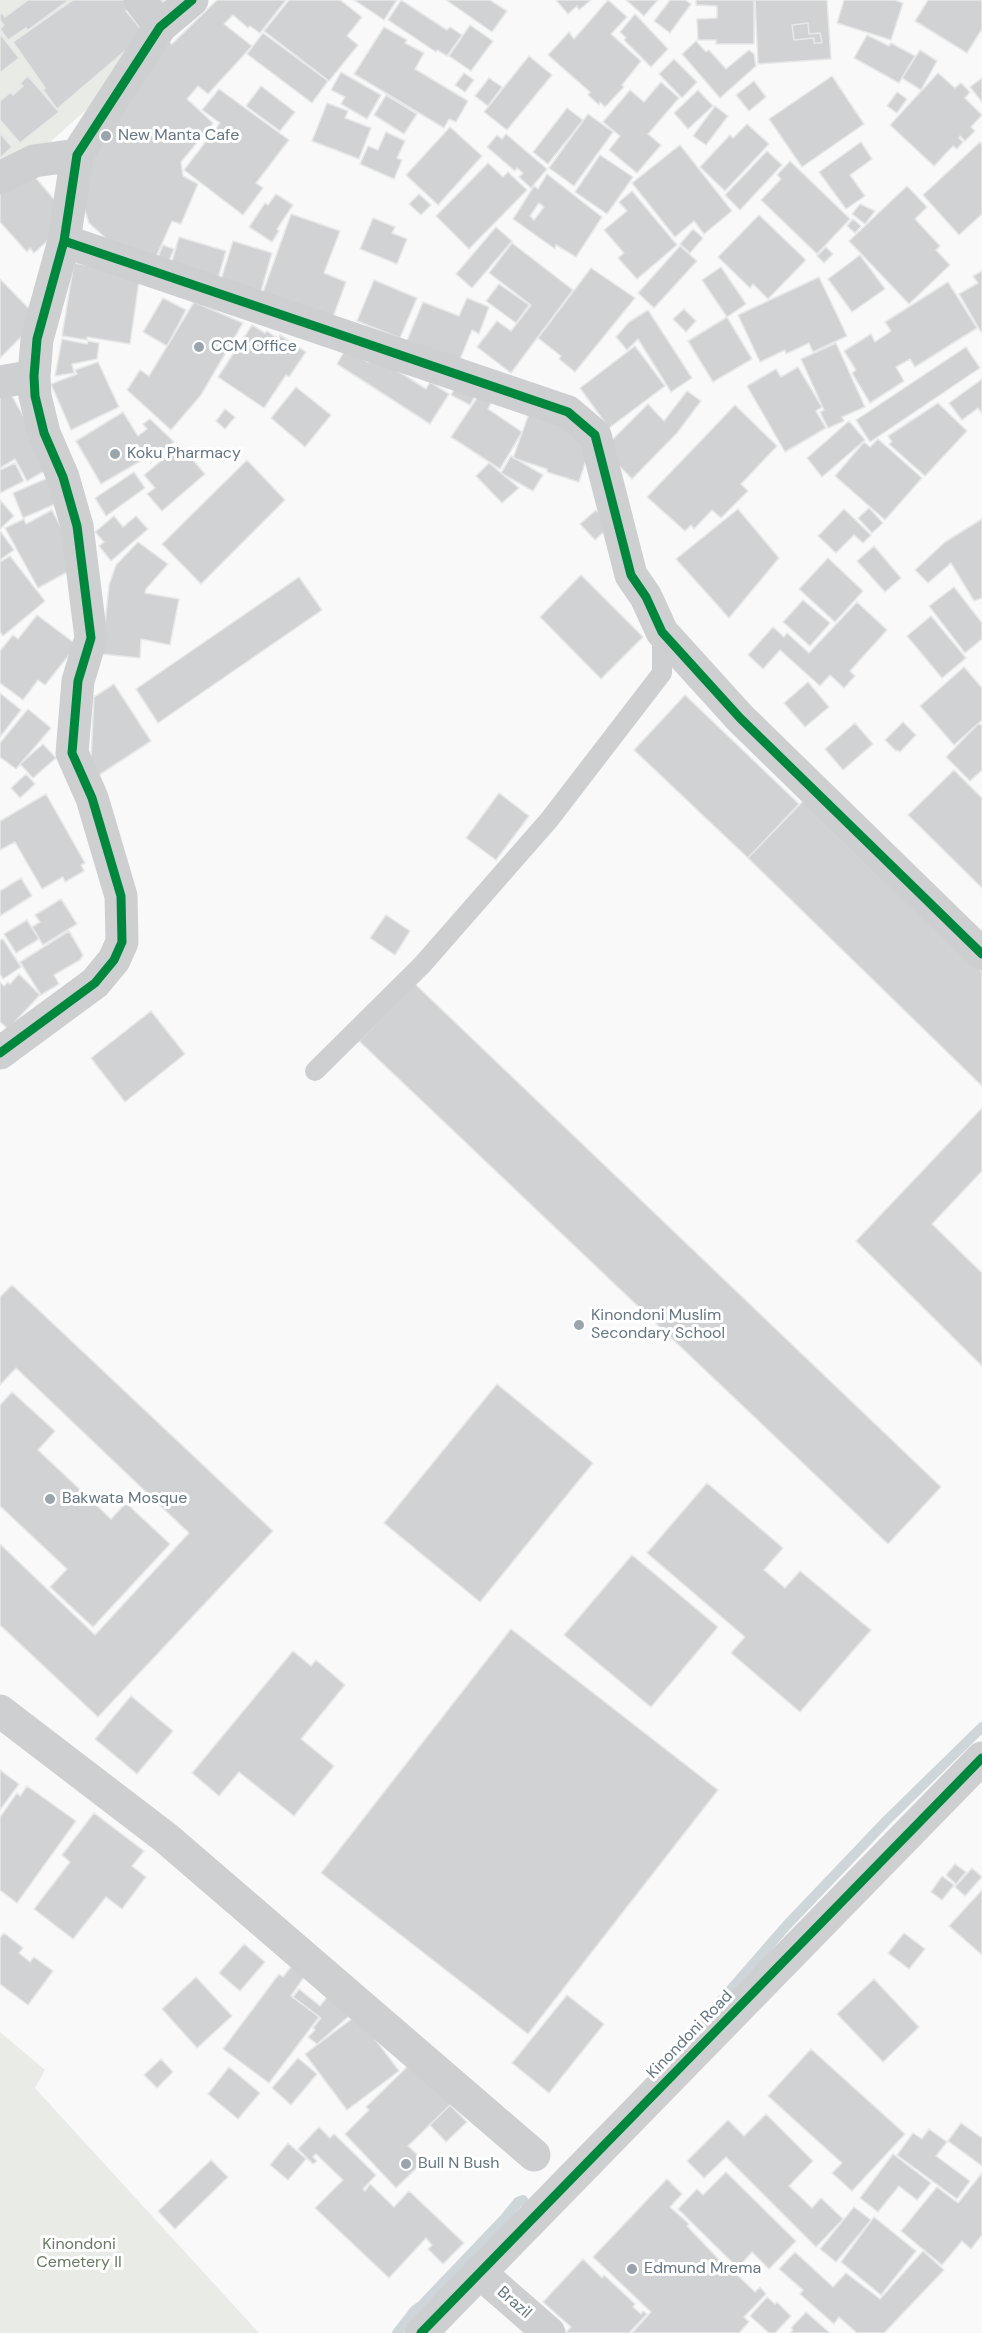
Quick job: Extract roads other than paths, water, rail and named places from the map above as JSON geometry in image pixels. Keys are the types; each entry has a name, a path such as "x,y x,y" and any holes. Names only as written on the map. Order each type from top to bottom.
{"street":[{"path":"140,0 160,27"},
{"path":"0,1053 95,983 114,960 122,942 121,896 92,798 72,753 78,681 91,638 77,526 63,477 44,433 35,396 34,376 37,339 64,241 77,154 160,27 192,0"},
{"path":"0,178 34,161 77,154"},
{"path":"64,241 568,412 595,435 631,575 646,597 662,632 740,718 982,954"},
{"path":"0,382 34,376"},
{"path":"0,1711 166,1838 534,2155"},
{"name":"Kinondoni Road","path":"421,2333 982,1758"},
{"name":"Brazil","path":"479,2272 549,2333"}],"lane":[{"path":"315,1071 422,965 549,820 662,673 662,632"}],"waterway":[{"path":"705,2019 787,1925 887,1820 982,1727"},
{"path":"397,2333 415,2310 518,2202 523,2200"}],"place":[{"name":"New Manta Cafe","path":"106,136"},
{"name":"CCM Office","path":"199,347"},
{"name":"Koku Pharmacy","path":"115,454"},
{"name":"Kinondoni Muslim Secondary School","path":"579,1325"},
{"name":"Bakwata Mosque","path":"50,1499"},
{"name":"Bull N Bush","path":"406,2164"},
{"name":"Edmund Mrema","path":"632,2269"}],"park label":[{"name":"Kinondoni Cemetery II","path":"79,2254"}]}
